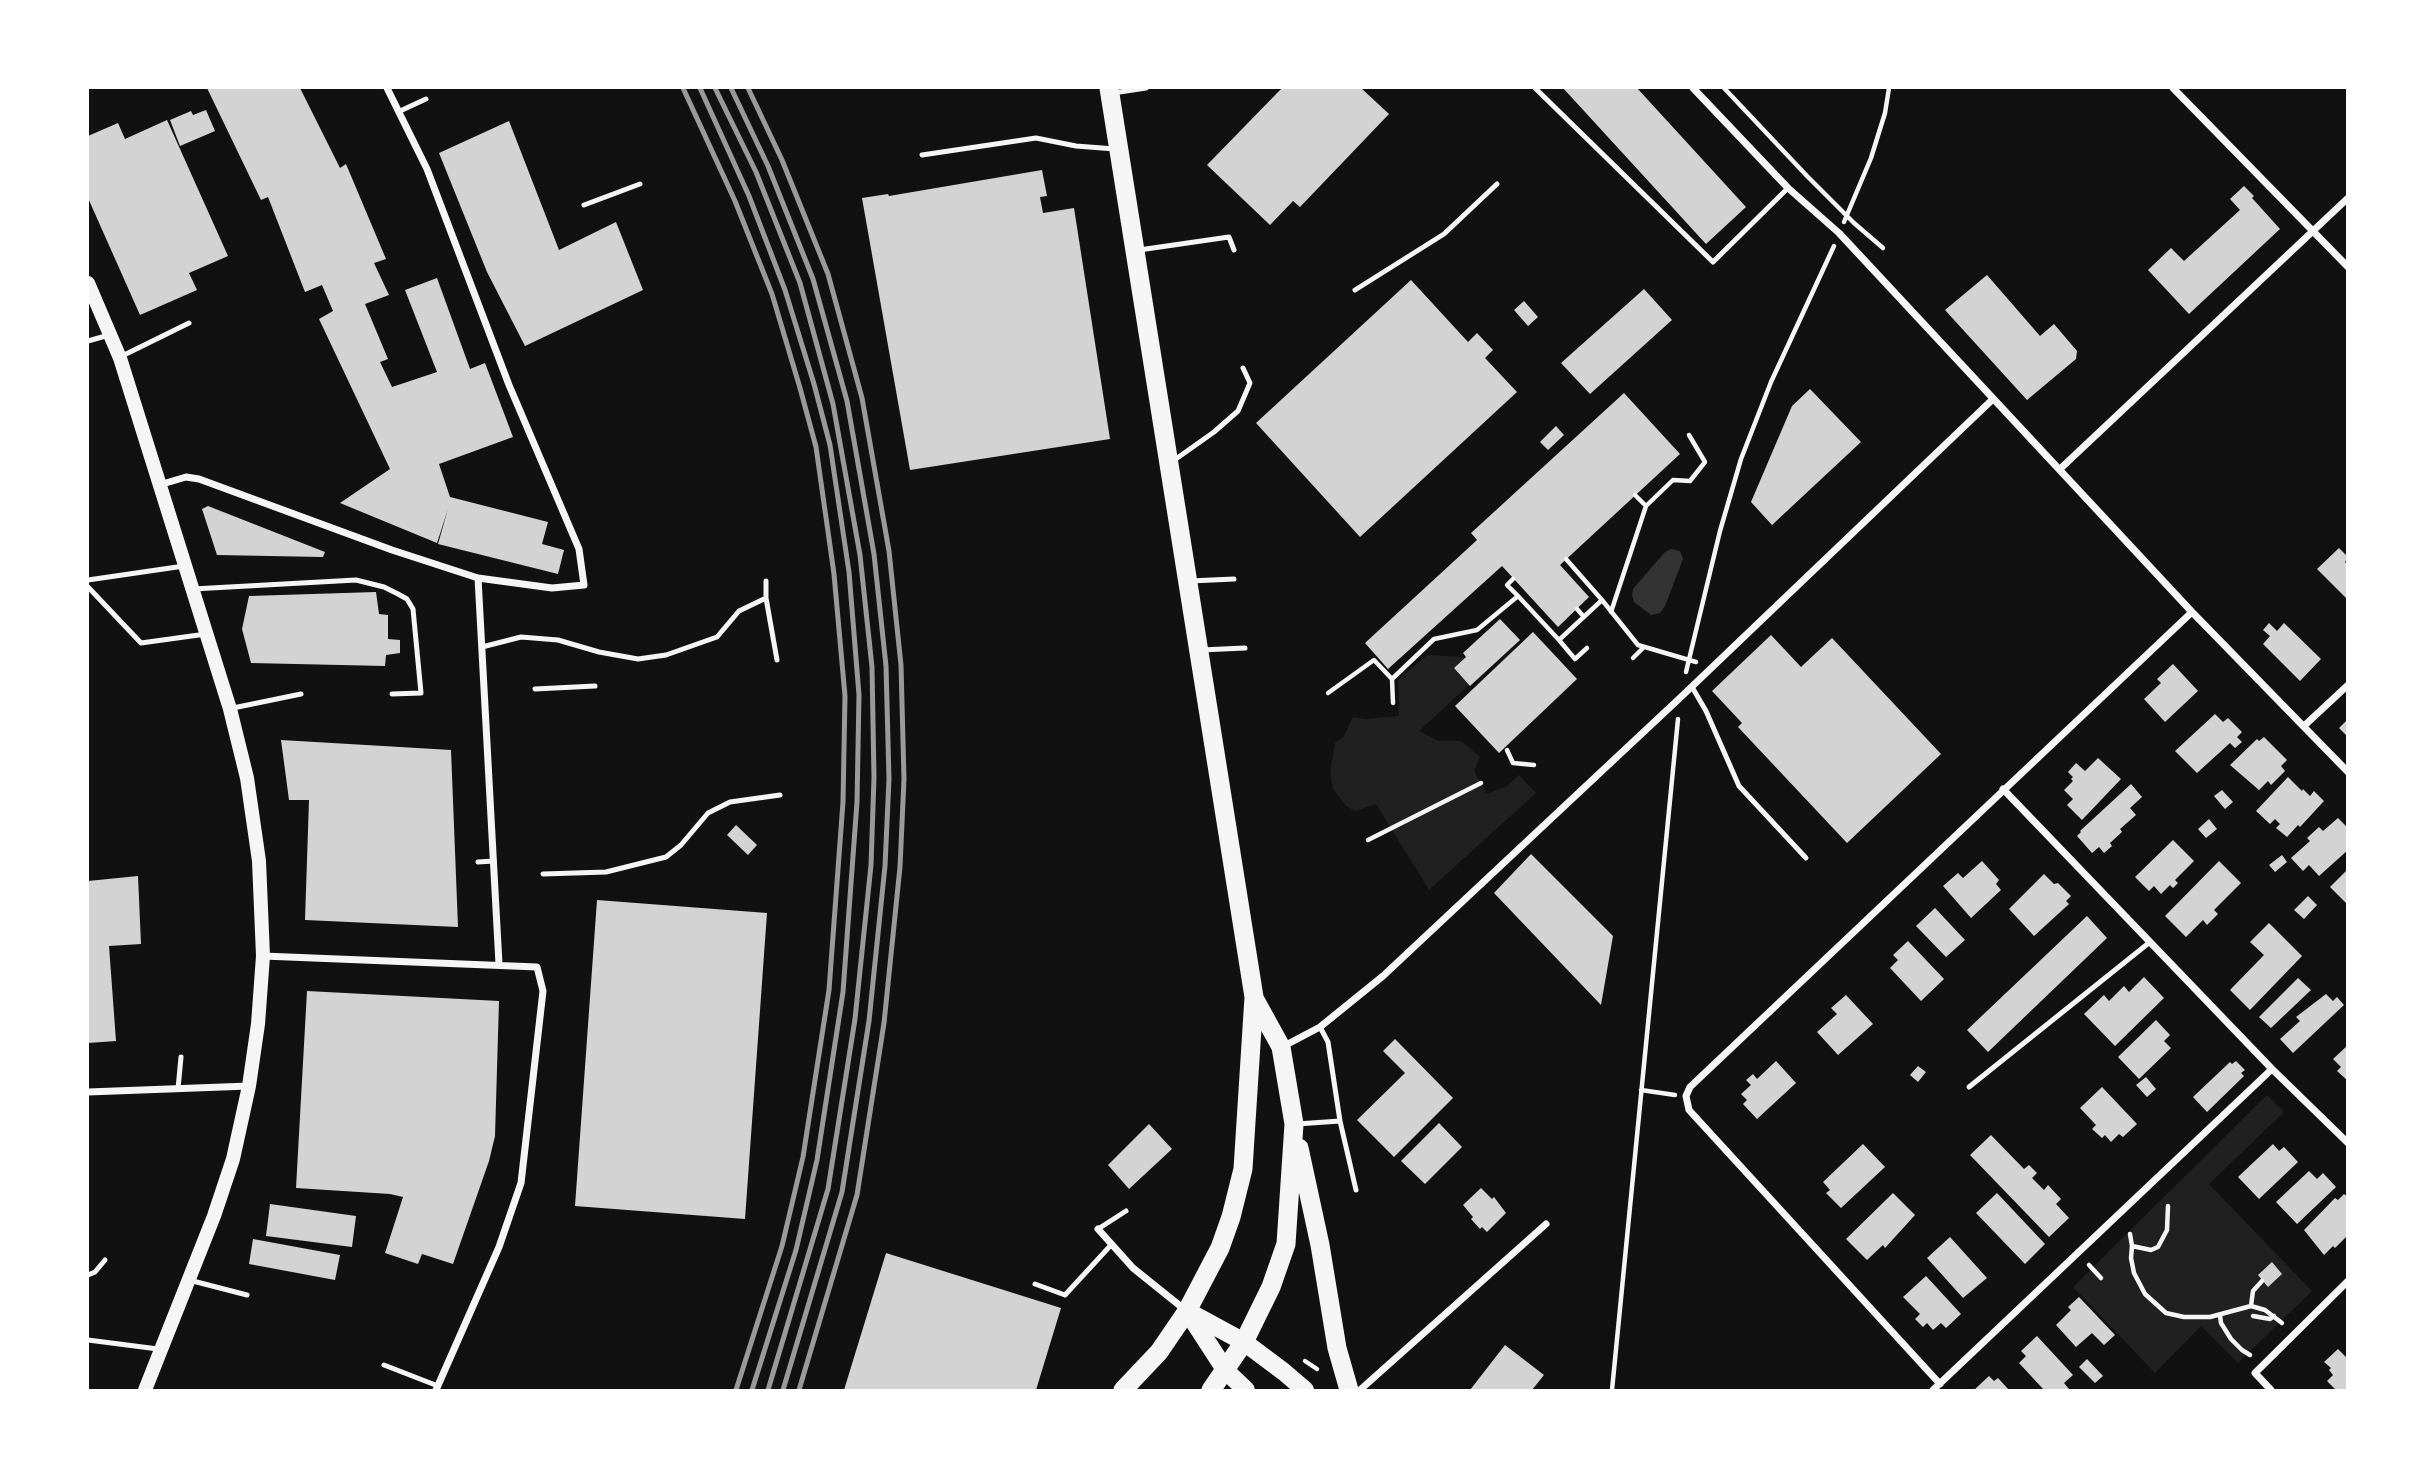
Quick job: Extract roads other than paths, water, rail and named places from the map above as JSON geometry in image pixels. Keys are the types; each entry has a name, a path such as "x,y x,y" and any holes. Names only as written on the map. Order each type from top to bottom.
{"highway":[{"path":"1109,90 1254,997 1243,1169 1220,1248 1187,1311 1159,1352 1123,1391"},
{"path":"1254,997 1281,1047 1294,1124 1320,1245 1337,1348 1349,1391"},
{"path":"1211,1391 1244,1342 1271,1287 1286,1244 1294,1124"}],"main road":[{"path":"88,283 120,358 230,709 247,778 259,861 263,956 258,1024 249,1086 233,1159 214,1216 145,1391"},
{"path":"1187,1311 1244,1342 1284,1371 1305,1391"},
{"path":"1187,1311 1226,1371 1246,1391"}],"street":[{"path":"158,485 186,477 199,479 478,579 552,589 584,585 579,550 509,385 427,169 387,88"},
{"path":"1693,88 1788,188 1839,233 2192,612 2347,772"},
{"path":"2173,88 2347,267"},
{"path":"2060,469 2347,198"},
{"path":"1281,1047 1320,1027 1383,976 1692,687 1993,399"},
{"path":"478,579 499,964"},
{"path":"2192,612 1690,1087 1686,1096 1689,1110 1936,1387 2272,1069"},
{"path":"2304,726 2347,685"},
{"path":"2003,789 2272,1069 2347,1143"},
{"path":"263,956 537,967 543,990 521,1183 499,1247 437,1388"},
{"path":"88,1092 249,1086"},
{"path":"1360,1391 1546,1224"},
{"path":"1098,1229 1133,1268 1187,1311"},
{"path":"2271,1391 2255,1373 2347,1281"}],"lane":[{"path":"1109,90 1146,88"},
{"path":"1535,88 1713,262 1788,188"},
{"path":"400,111 426,99"},
{"path":"922,155 1036,138 1076,146 1118,149"},
{"path":"584,205 640,184"},
{"path":"1355,290 1444,234 1497,184"},
{"path":"1135,251 1229,237 1234,250"},
{"path":"120,358 189,323"},
{"path":"88,341 109,335"},
{"path":"1168,464 1214,432 1238,411 1250,383 1243,368"},
{"path":"88,580 184,566"},
{"path":"1187,581 1234,579"},
{"path":"191,589 356,580 384,587 398,594 407,599 413,609 421,692 392,694"},
{"path":"766,581 766,598 777,660"},
{"path":"88,587 141,643 206,634"},
{"path":"482,647 521,637 558,640 599,652 638,659 666,655 717,636 739,611 766,598"},
{"path":"1198,650 1245,648"},
{"path":"535,689 595,686"},
{"path":"1692,687 1706,711 1740,786 1806,859"},
{"path":"230,709 301,694"},
{"path":"543,874 606,872 666,857 681,845 708,813 730,802 780,795"},
{"path":"478,862 494,862"},
{"path":"1969,1087 2150,942"},
{"path":"1320,1027 1328,1042 1340,1121 1356,1191"},
{"path":"178,1088 181,1057"},
{"path":"1294,1124 1340,1121"},
{"path":"1098,1229 1126,1210"},
{"path":"1035,1284 1065,1295 1111,1245"},
{"path":"88,1275 95,1272 105,1260"},
{"path":"189,1280 247,1295"},
{"path":"88,1340 161,1349"},
{"path":"384,1365 437,1388"}],"railway":[{"path":"683,88 735,201 772,294 816,447 834,574 845,696 843,802 829,990 803,1157 782,1246 736,1390"},
{"path":"700,88 749,196 785,290 830,445 849,572 859,695 857,802 843,992 817,1160 796,1250 752,1390"},
{"path":"715,88 756,172 800,283 833,404 860,555 872,667 874,778 871,865 855,1019 828,1189 768,1390"},
{"path":"731,88 768,166 813,279 847,401 874,554 886,666 889,779 885,866 869,1021 842,1192 783,1390"},
{"path":"748,88 782,160 828,274 862,398 889,551 901,665 904,779 900,867 884,1023 857,1195 799,1390"}]}
